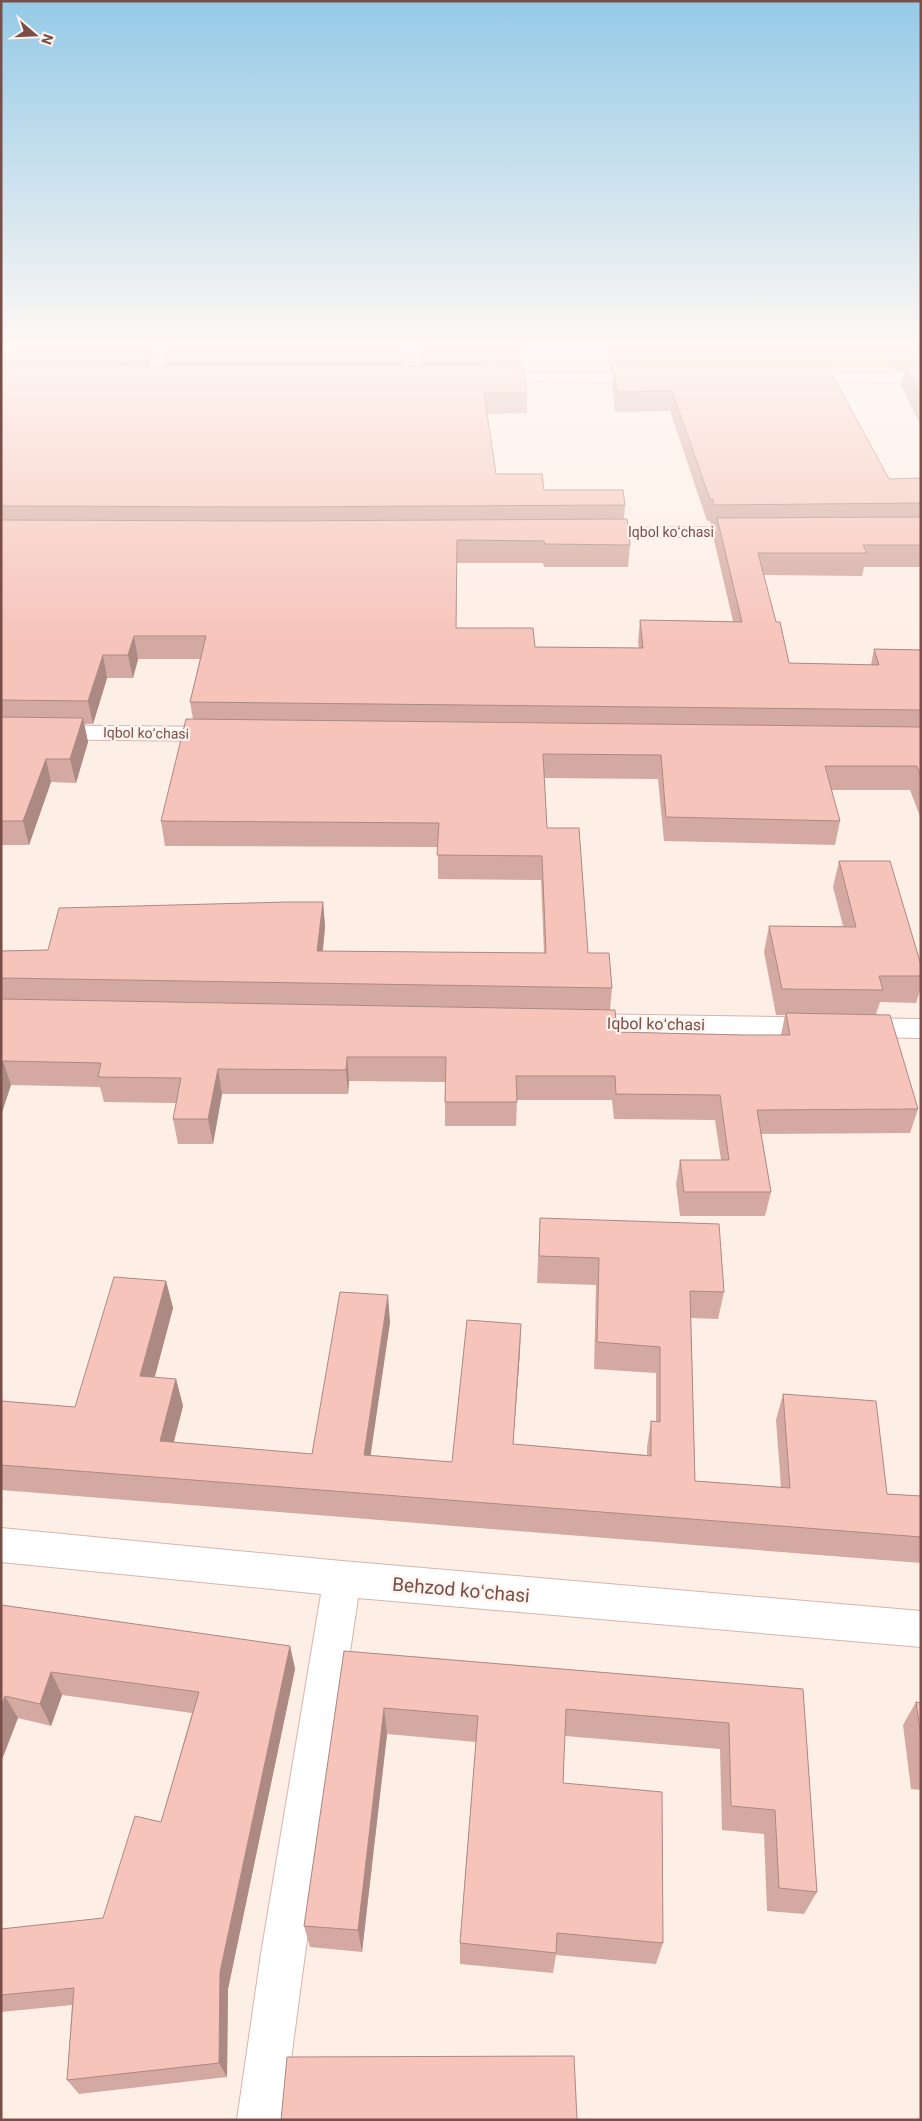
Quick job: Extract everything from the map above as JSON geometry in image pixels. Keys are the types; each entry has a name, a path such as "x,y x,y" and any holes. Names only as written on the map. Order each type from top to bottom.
{"street":[{"name":"Iqbol koʻchasi","path":"571,533 771,531"},
{"name":"Iqbol koʻchasi","path":"1,732 241,734"},
{"name":"Iqbol koʻchasi","path":"551,1023 921,1029"},
{"name":"Behzod koʻchasi","path":"1,1545 342,1579 921,1629"},
{"path":"260,2120 284,1944 342,1579"}],"building":[{"path":"1,443 491,443 496,474 542,474 544,490 623,490 625,505 269,507 1,506"},
{"path":"690,443 869,443 889,479 921,478 921,503 714,505 713,499 710,499"},
{"path":"921,517 921,545 863,545 867,553 758,553 776,622 780,622 789,663 879,665 874,649 921,650 921,710 190,702 206,636 134,636 128,655 103,655 88,701 1,700 1,520 627,519 630,545 545,544 544,541 457,540 456,628 533,628 535,647 643,648 640,620 742,622 717,518"},
{"path":"1,717 83,718 70,759 46,759 23,821 1,821"},
{"path":"186,719 921,727 921,777 917,766 825,766 840,821 666,817 661,755 543,754 547,828 579,828 588,953 609,953 612,988 1,978 1,951 48,950 59,908 323,902 317,951 546,953 542,856 437,855 439,823 161,821"},
{"path":"839,861 890,861 921,965 921,976 879,976 883,990 782,989 769,926 856,927"},
{"path":"1,999 615,1010 617,1032 742,1035 790,1035 786,1013 890,1015 918,1109 757,1110 771,1192 684,1192 680,1160 729,1160 720,1095 616,1094 615,1076 516,1076 517,1102 445,1102 446,1057 347,1057 346,1070 218,1069 208,1119 173,1119 181,1078 98,1077 101,1063 3,1061 1,1067"},
{"path":"540,1218 719,1224 724,1292 690,1291 695,1481 790,1488 783,1394 876,1401 887,1494 921,1496 921,1537 1,1465 1,1401 75,1407 114,1277 166,1281 140,1376 176,1379 160,1441 312,1454 340,1292 388,1295 364,1455 452,1462 467,1320 521,1324 513,1444 651,1456 651,1421 660,1422 660,1347 597,1342 599,1258 539,1256"},
{"path":"1,1605 290,1646 220,1972 219,2063 67,2080 74,1988 1,1995 1,1929 103,1918 135,1816 161,1822 199,1692 51,1672 40,1704 5,1696 1,1706"},
{"path":"344,1651 803,1689 817,1892 779,1888 775,1810 731,1806 729,1723 566,1709 563,1783 662,1792 663,1943 557,1933 556,1953 460,1943 478,1716 384,1708 358,1930 304,1926"},
{"path":"916,1702 921,1703 921,1737"},
{"path":"574,2056 577,2120 281,2120 287,2057"}]}
